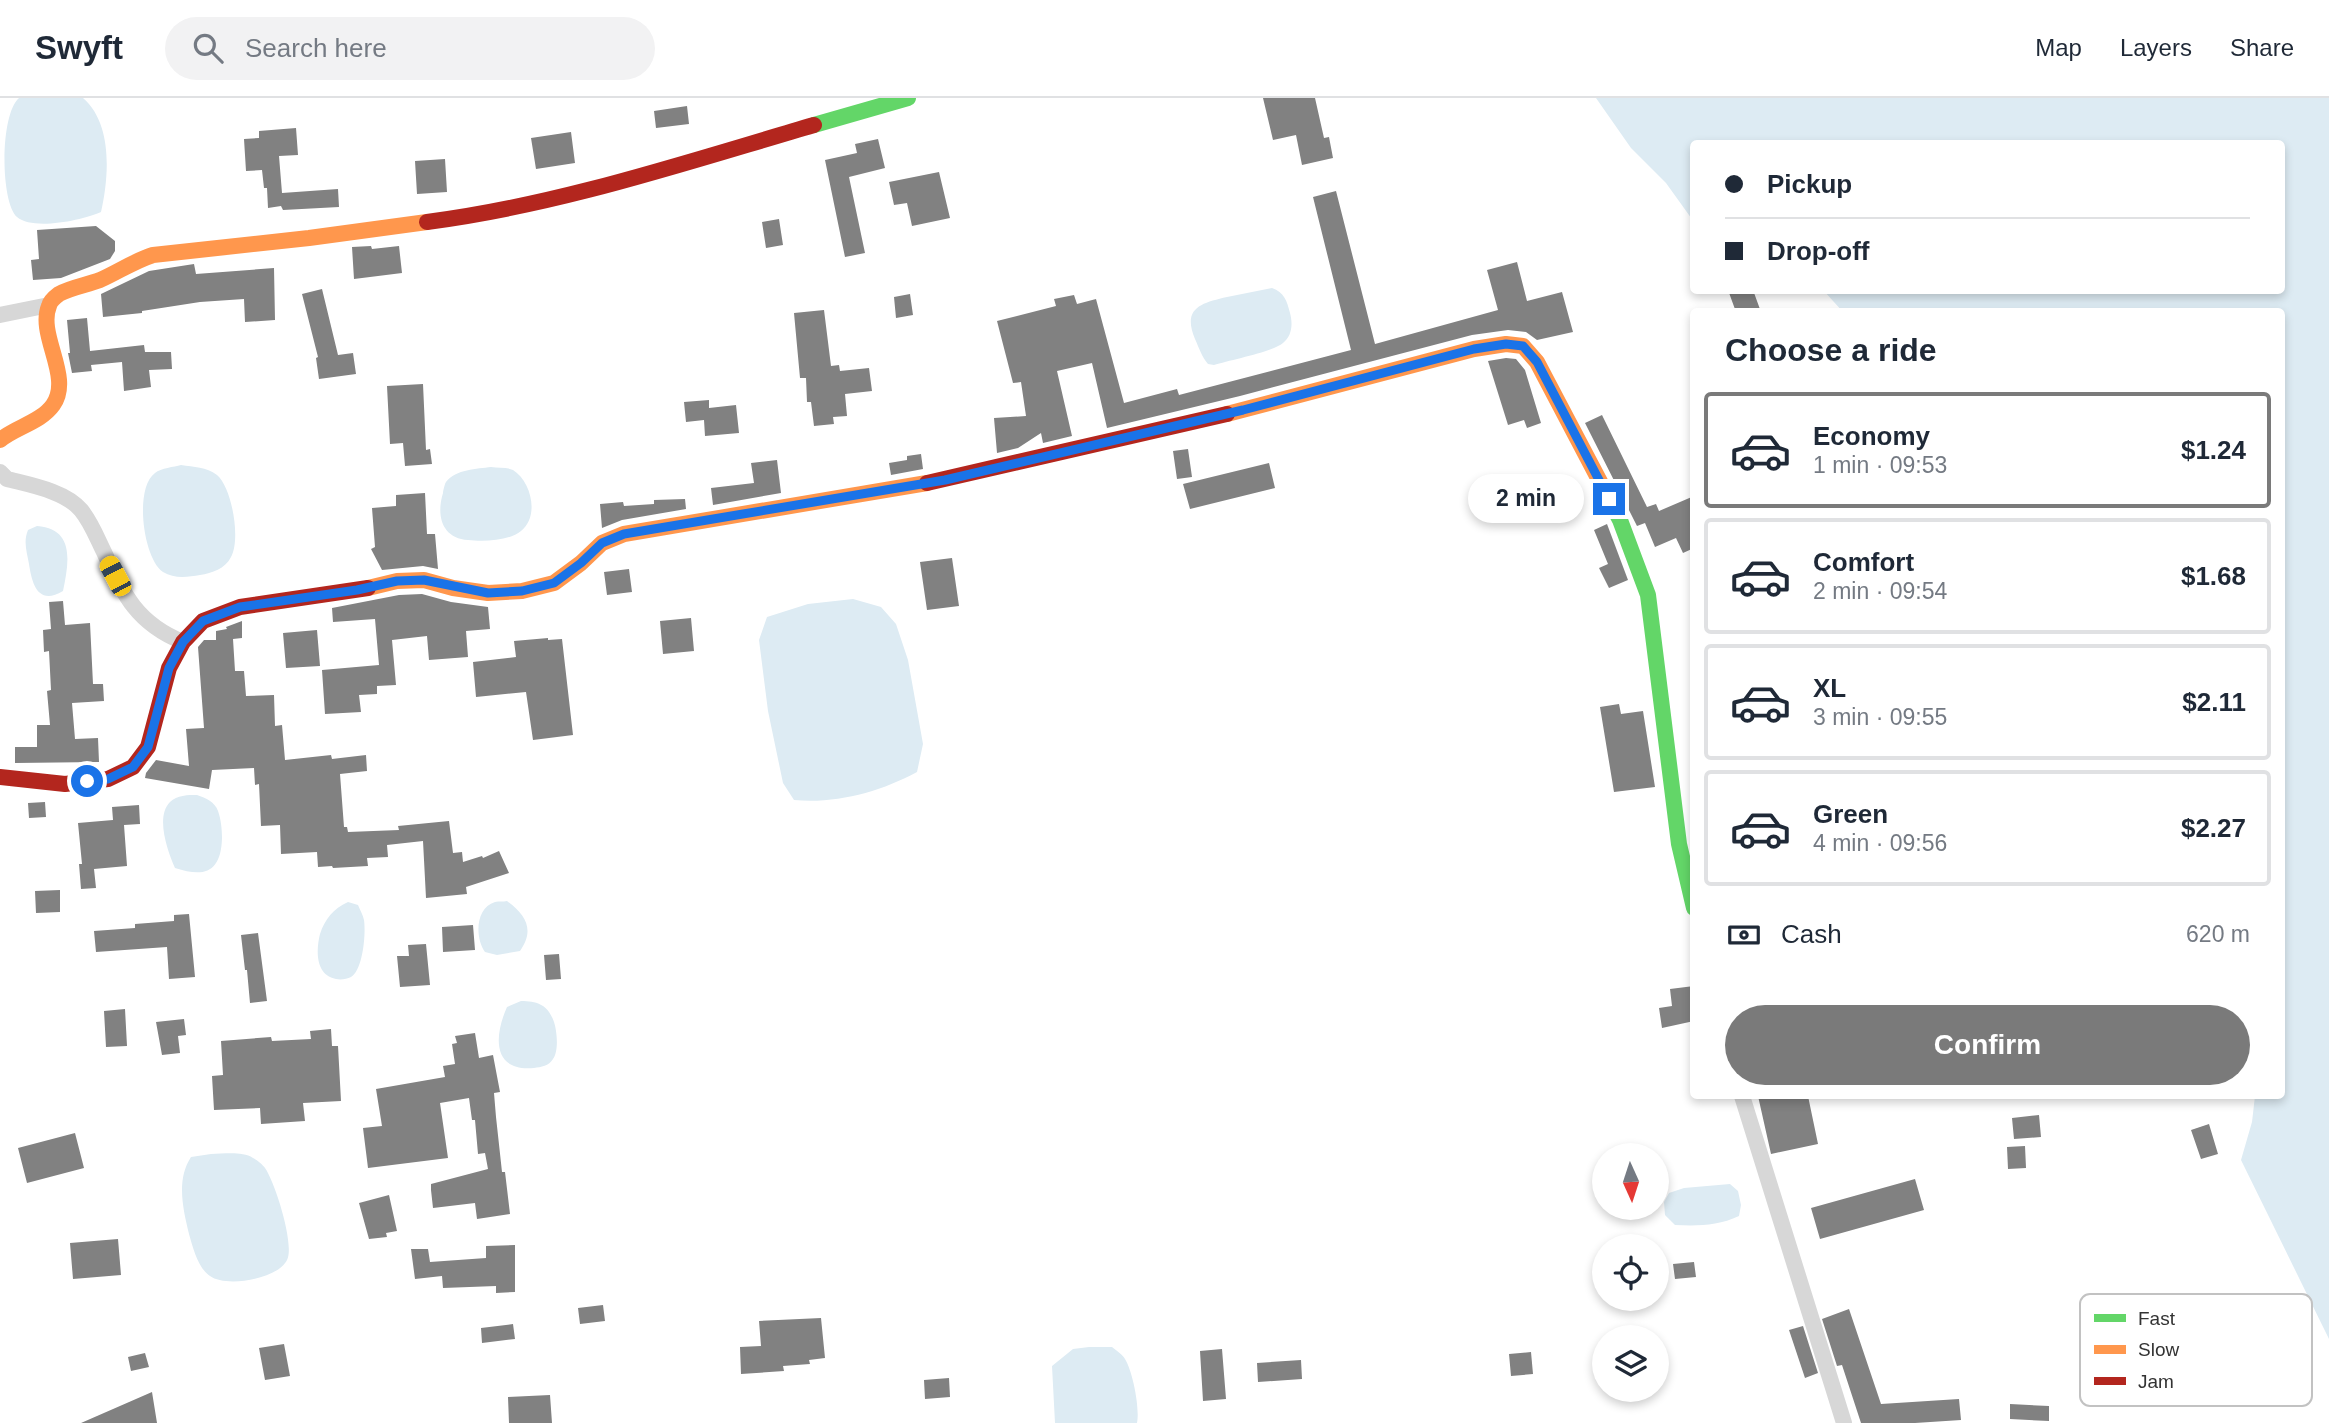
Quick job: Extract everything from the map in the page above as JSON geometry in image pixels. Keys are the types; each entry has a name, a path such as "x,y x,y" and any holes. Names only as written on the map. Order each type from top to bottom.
{"street":[{"path":"0,440 9,430 49,411 59,395 46,310 51,299 103,278 133,260 147,255 309,238 466,217 580,193 908,98"},
{"path":"0,315 49,305"},
{"path":"0,777 65,783 108,779 133,767 148,747 169,668 183,642 203,621 240,607 357,590 397,581 424,580 488,593 522,591 554,583 602,543 624,534 945,480 1243,410 1474,349 1506,344 1523,346 1537,362 1620,520 1648,595 1679,844 1690,891"},
{"path":"0,472 7,479 64,497 80,508 138,613 162,634 183,642"},
{"path":"1743,1099 1844,1423"}],"shaded area":[{"path":"19,98 83,98 93,109 100,122 106,152 106,183 101,212 71,221 46,224 24,221 17,217 7,194 4,158 8,121"},
{"path":"1596,98 2329,98 2329,1339 2312,1304 2312,1294 2307,1294 2241,1160 2252,1122 2255,1099 2285,1099 2285,308 1839,308 1827,294 2285,294 2285,140 1690,140 1690,216 1666,183 1631,148"},
{"path":"1272,288 1282,295 1289,309 1291,325 1286,340 1261,353 1214,365 1208,364 1192,329 1191,320 1196,309 1218,299"},
{"path":"181,465 204,469 217,475 231,502 235,538 231,557 218,570 176,577 163,572 150,553 143,507 148,481 155,473"},
{"path":"491,467 513,470 525,482 532,508 527,525 510,537 496,540 468,540 452,535 443,524 440,510 446,483 455,474"},
{"path":"37,526 49,528 64,540 67,569 63,591 54,595 42,594 32,579 26,539 28,530"},
{"path":"853,599 881,607 896,624 908,660 923,744 917,772 857,795 826,800 794,800 783,783 768,711 759,640 767,617 808,604"},
{"path":"186,795 197,795 215,805 221,821 222,838 218,858 215,865 203,872 175,868 166,844 163,825 163,816 170,802"},
{"path":"507,901 526,923 525,943 520,951 497,955 485,952 478,932 480,917 488,905"},
{"path":"348,902 358,905 362,914 365,926 364,942 355,973 349,978 338,979 329,977 321,967 319,940 330,915"},
{"path":"521,1001 542,1005 554,1022 556,1051 545,1066 520,1068 510,1064 500,1050 500,1029 507,1007"},
{"path":"244,1154 261,1164 269,1175 283,1214 289,1252 282,1267 263,1277 239,1281 218,1280 210,1276 199,1263 187,1224 182,1185 191,1157"},
{"path":"1730,1184 1738,1191 1741,1205 1739,1216 1715,1224 1675,1225 1670,1220 1670,1193 1684,1188"},
{"path":"1112,1347 1124,1358 1135,1391 1137,1423 1055,1423 1052,1366 1073,1349"}],"building":[{"path":"1263,98 1315,98 1324,138 1329,137 1333,158 1302,165 1296,135 1273,140"},
{"path":"687,106 689,124 656,128 654,111"},
{"path":"296,128 298,155 279,156 282,193 338,189 339,207 283,210 281,206 268,208 267,188 264,188 262,170 246,171 244,139 259,138 259,131"},
{"path":"571,132 575,163 536,169 531,138"},
{"path":"878,139 885,168 849,177 865,253 845,257 825,160 857,153 855,144"},
{"path":"445,159 447,192 417,194 415,161"},
{"path":"939,172 950,218 912,226 907,203 894,205 889,182"},
{"path":"1336,191 1375,344 1498,310 1487,270 1517,262 1527,301 1562,292 1573,332 1537,340 1526,332 1508,330 1472,335 1107,428 1092,363 1057,371 1072,436 1043,443 1041,433 1018,448 997,453 994,418 1026,416 1021,382 1013,383 997,321 1056,306 1054,299 1074,295 1077,304 1096,299 1124,403 1177,389 1179,395 1351,350 1313,197"},
{"path":"779,219 783,245 766,248 762,222"},
{"path":"96,226 115,241 115,251 110,259 61,278 33,280 31,260 39,259 37,230"},
{"path":"371,246 372,249 399,246 402,273 354,279 352,247"},
{"path":"194,264 196,274 274,268 275,320 245,322 244,299 200,302 103,317 101,294 149,271"},
{"path":"322,289 338,355 353,353 356,374 319,379 318,357 302,294"},
{"path":"910,294 913,315 896,318 894,297"},
{"path":"1729,294 1754,294 1760,308 1735,308"},
{"path":"824,310 831,366 839,365 840,371 869,368 872,391 845,394 847,416 833,417 834,424 814,426 811,402 807,402 806,378 800,378 794,313"},
{"path":"87,318 90,351 144,345 145,352 171,352 172,369 149,370 151,387 124,391 122,362 91,365 92,371 72,373 68,353 67,320"},
{"path":"1516,359 1525,370 1541,423 1527,428 1524,420 1508,425 1488,361"},
{"path":"423,384 426,450 430,449 432,464 405,466 403,443 390,444 387,386"},
{"path":"709,400 709,408 736,405 739,433 705,436 704,420 686,422 684,402"},
{"path":"1602,415 1647,507 1656,504 1659,511 1690,498 1690,550 1683,553 1676,538 1655,547 1645,523 1637,526 1585,423"},
{"path":"1188,449 1192,477 1177,479 1173,451"},
{"path":"921,454 923,469 891,475 889,463"},
{"path":"777,460 781,493 713,505 711,488 754,483 751,463"},
{"path":"1269,463 1275,488 1190,509 1183,484"},
{"path":"425,493 427,534 435,534 438,569 423,566 382,570 371,549 375,547 372,508 396,506 396,495"},
{"path":"685,499 686,509 622,520 602,528 600,504 623,502 624,506 654,504 654,500"},
{"path":"1607,524 1628,580 1609,588 1599,568 1608,564 1594,530"},
{"path":"952,558 959,606 927,610 920,562"},
{"path":"629,569 632,592 607,595 604,572"},
{"path":"422,594 451,602 488,607 490,629 466,631 468,657 429,660 427,636 392,640 396,685 377,686 377,694 359,695 361,712 325,714 322,670 379,665 375,619 333,622 332,608 399,595"},
{"path":"63,601 65,625 90,623 93,684 103,684 104,701 72,703 75,739 98,738 99,762 15,763 15,747 37,747 37,725 50,725 47,691 51,690 49,651 44,652 43,630 51,629 49,602"},
{"path":"691,618 694,651 663,654 660,621"},
{"path":"242,621 242,638 233,639 235,671 244,671 246,696 274,695 275,726 282,725 285,760 331,755 332,759 366,755 367,771 340,774 344,827 347,827 348,832 399,830 398,826 449,821 453,853 462,852 463,862 499,851 509,873 466,887 467,894 426,898 423,841 387,845 388,857 367,858 368,866 318,867 317,852 281,854 280,825 261,826 259,784 255,785 254,768 212,770 209,789 145,778 156,760 189,766 186,729 204,728 198,647 204,640 216,640 216,631"},
{"path":"317,630 320,666 286,668 283,633"},
{"path":"562,639 573,735 533,740 526,692 476,697 473,662 516,657 514,641"},
{"path":"1619,704 1621,714 1643,711 1655,787 1614,792 1600,707"},
{"path":"45,802 46,817 29,818 28,803"},
{"path":"139,805 140,824 124,825 127,866 94,869 96,888 81,889 79,864 82,864 78,823 113,820 112,807"},
{"path":"60,890 60,912 36,913 35,891"},
{"path":"189,914 195,977 169,979 167,947 96,952 94,931 135,928 135,924 174,921 174,915"},
{"path":"473,925 475,950 443,952 442,927"},
{"path":"258,933 267,1001 250,1003 241,935"},
{"path":"426,944 430,985 400,987 397,956 409,956 408,945"},
{"path":"559,954 561,979 546,980 544,955"},
{"path":"1690,986 1690,1022 1662,1028 1659,1008 1672,1006 1670,989"},
{"path":"125,1009 127,1046 106,1047 104,1011"},
{"path":"184,1019 186,1035 178,1036 180,1053 162,1055 156,1022"},
{"path":"331,1029 332,1046 338,1046 341,1101 303,1103 305,1121 261,1124 260,1108 214,1110 212,1076 223,1075 221,1041 271,1037 272,1041 311,1039 310,1031"},
{"path":"475,1033 479,1058 493,1055 500,1092 494,1093 496,1117 510,1214 477,1219 475,1203 433,1208 431,1190 431,1184 488,1169 485,1153 478,1154 475,1120 472,1120 469,1098 440,1103 448,1158 368,1168 363,1128 382,1126 376,1089 445,1077 443,1066 455,1064 452,1044 457,1043 455,1036"},
{"path":"1759,1099 1809,1099 1818,1144 1771,1154"},
{"path":"2039,1115 2041,1137 2014,1139 2012,1118"},
{"path":"2209,1124 2218,1154 2201,1159 2191,1130"},
{"path":"75,1133 84,1168 27,1183 18,1148"},
{"path":"2025,1146 2026,1168 2008,1169 2007,1147"},
{"path":"1915,1179 1924,1210 1820,1239 1811,1208"},
{"path":"389,1195 397,1231 386,1233 387,1237 369,1239 359,1203"},
{"path":"118,1239 121,1275 73,1279 70,1243"},
{"path":"515,1245 515,1292 496,1293 496,1286 443,1288 442,1276 415,1279 411,1249 428,1249 430,1262 486,1258 486,1246"},
{"path":"1694,1262 1696,1277 1675,1279 1673,1264"},
{"path":"603,1305 605,1321 580,1324 578,1308"},
{"path":"1849,1309 1881,1404 1959,1399 1961,1420 1861,1423 1842,1365 1837,1366 1822,1319"},
{"path":"821,1318 825,1358 809,1360 810,1364 783,1366 784,1371 741,1374 740,1347 761,1346 759,1321"},
{"path":"513,1324 515,1339 482,1343 481,1328"},
{"path":"1803,1326 1818,1373 1805,1378 1789,1330"},
{"path":"284,1344 290,1376 265,1380 259,1348"},
{"path":"1222,1349 1226,1399 1203,1401 1200,1351"},
{"path":"1531,1352 1533,1374 1511,1376 1509,1354"},
{"path":"145,1353 149,1367 131,1371 128,1357"},
{"path":"1301,1360 1302,1379 1258,1382 1257,1363"},
{"path":"949,1378 950,1397 925,1399 924,1380"},
{"path":"152,1392 157,1423 81,1423"},
{"path":"550,1395 552,1423 509,1423 508,1397"},
{"path":"2010,1404 2049,1406 2049,1421 2010,1419"}],"traffic: fast":[{"path":"814,125 908,98"},
{"path":"1607,495 1620,520 1648,595 1679,844 1690,891"}],"traffic: slow":[{"path":"0,440 42,416 53,405 58,394 59,382 47,330 47,317 50,302 59,294 100,280 153,255 427,222"},
{"path":"1227,414 1474,349 1506,344 1523,346 1537,362 1607,495"},
{"path":"368,588 397,581 424,580 488,593 522,591 554,583 602,543 624,534 927,483"}],"traffic: jam":[{"path":"427,222 574,194 814,125"},
{"path":"927,483 1227,414"},
{"path":"0,777 65,784 108,779 133,767 148,747 169,668 183,642 203,621 240,607 368,588"}],"route":[{"path":"87,781 108,779 133,767 148,747 169,668 183,642 203,621 240,607 357,590 397,581 424,580 488,593 522,591 554,583 602,543 624,534 945,480 1324,390 1474,349 1506,344 1523,346 1537,362 1609,499"}]}
